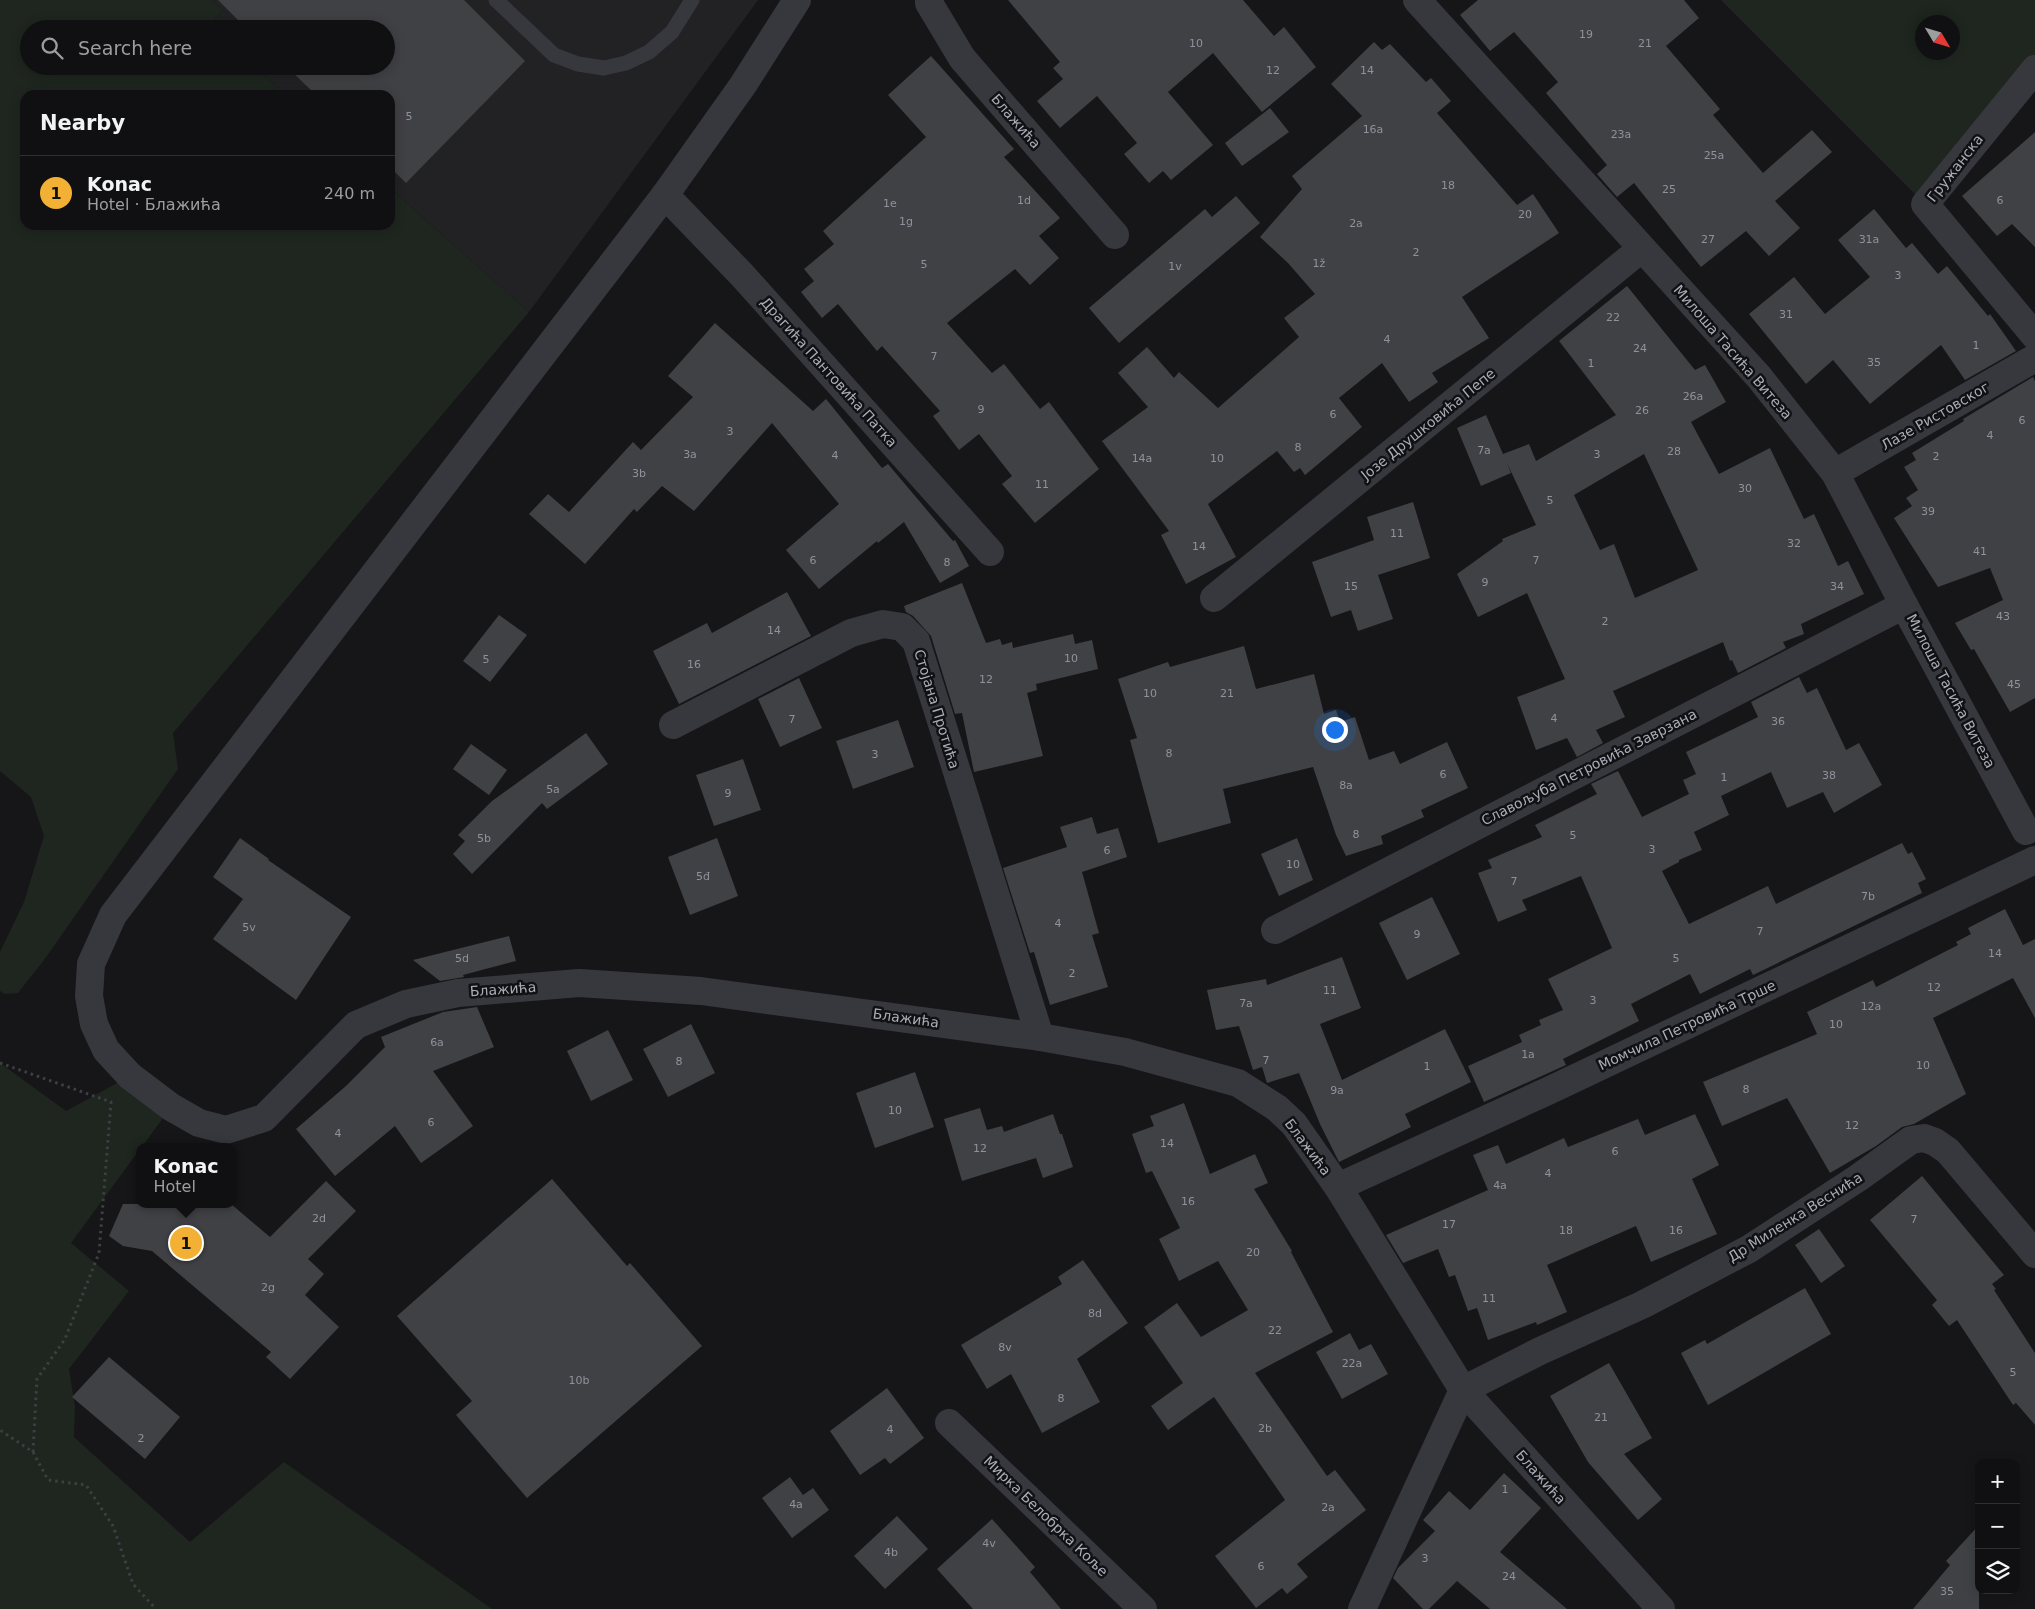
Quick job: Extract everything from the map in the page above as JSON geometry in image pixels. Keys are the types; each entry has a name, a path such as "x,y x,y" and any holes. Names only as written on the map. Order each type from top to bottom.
{"street":[{"name":"Блажића","path":"797,0 743,85 665,194 112,915 91,964 88,996 94,1024 106,1050 130,1076 171,1107 199,1123 226,1130 264,1118 356,1025 406,1004 458,993 579,984 701,991 1040,1037 1125,1052 1238,1083 1277,1108 1294,1124 1338,1187 1463,1390 1661,1609"},
{"name":"Блажића","path":"929,0 962,58 1115,235"},
{"name":"Милоша Тасића Витеза","path":"1417,0 1759,377 1835,473 2026,831"},
{"name":"Гружанска","path":"2035,69 1925,204 2035,336"},
{"name":"Драгића Пантовића Патка","path":"665,194 749,282 990,552"},
{"name":"Јозе Друшковића Пепе","path":"1214,598 1641,249"},
{"name":"Лазе Ристовског","path":"1835,473 2035,358"},
{"name":"Славољуба Петровића Заврзана","path":"1274,930 1904,605"},
{"name":"Стојана Протића","path":"673,725 852,633 883,624 902,627 916,641 1040,1037"},
{"name":"Момчила Петровића Трше","path":"1338,1187 1548,1091 2035,860"},
{"name":"Др Миленка Веснића","path":"1463,1390 1540,1351 1642,1305 1749,1249 1858,1178 1911,1140 1924,1138 1935,1142 1948,1151 2035,1254"},
{"path":"1362,1609 1463,1390"},
{"name":"Мирка Белобрка Коље","path":"949,1423 1143,1609"}],"lane":[{"path":"496,0 554,55 578,64 604,68 626,63 649,52 672,32 692,0"}],"path":[{"path":"0,1063 111,1102 99,1253 65,1339 37,1379 33,1452"},
{"path":"0,1430 33,1452 48,1480 86,1486 113,1526 133,1584 156,1609"}],"shaded area":[{"path":"0,0 212,0 223,10 214,20 20,20 20,75 264,75 280,90 20,90 20,230 395,230 395,192 529,312 173,733 178,769 44,960 18,993 5,994 0,991 0,952 24,902 44,836 31,797 0,771"},
{"path":"212,0 758,0 529,312 395,192 395,90 280,90 264,75 395,75 395,20 214,20 223,10"},
{"path":"1721,0 2035,0 2035,69 1925,204"},
{"path":"0,1063 66,1111 130,1076 171,1107 145,1143 136,1143 136,1154 71,1243 129,1291 69,1369 75,1407 74,1437 190,1542 284,1462 492,1609 0,1609"}],"building":[{"path":"218,0 464,0 525,61 406,183 395,172 395,90 311,90 295,75 395,75 395,20 238,20"},
{"path":"1008,0 1243,0 1274,36 1284,27 1316,67 1262,112 1213,53 1168,92 1213,145 1171,180 1163,171 1149,183 1124,154 1137,143 1097,96 1060,128 1037,101 1063,79 1053,68 1060,62"},
{"path":"1478,0 1684,0 1699,18 1666,46 1720,109 1713,115 1763,173 1812,130 1832,152 1775,201 1800,228 1769,256 1746,231 1701,267 1634,183 1617,197 1597,174 1607,165 1546,93 1558,82 1514,32 1490,51 1460,15"},
{"path":"1374,42 1382,50 1390,44 1426,82 1431,78 1451,101 1437,113 1517,205 1533,194 1559,233 1462,297 1489,338 1432,373 1438,382 1409,402 1382,363 1339,398 1362,427 1305,475 1300,468 1294,472 1277,451 1208,504 1236,557 1186,584 1161,535 1169,531 1102,441 1148,407 1118,373 1147,347 1174,378 1179,372 1218,408 1299,337 1284,318 1315,294 1288,263 1260,237 1302,189 1292,176 1362,116 1331,84"},
{"path":"931,56 1014,149 1004,157 1060,218 1039,236 1059,258 1030,285 1015,269 947,323 992,373 1004,364 1040,409 1049,402 1099,469 1035,523 1002,484 1012,476 979,434 959,450 933,416 940,411 882,346 877,351 838,304 822,318 801,292 814,281 804,269 834,244 823,231 926,137 888,95"},
{"path":"1270,108 1289,132 1242,166 1225,143"},
{"path":"2035,132 2035,247 2012,224 1997,236 1962,196"},
{"path":"1236,196 1260,223 1119,343 1089,308 1205,209 1212,217"},
{"path":"1874,209 1906,248 1912,243 1938,274 1947,266 1988,316 1990,314 2016,351 1965,380 1941,345 1870,404 1833,360 1806,384 1749,314 1794,277 1825,314 1870,277 1838,240"},
{"path":"1627,286 1695,370 1705,365 1726,402 1691,422 1719,474 1770,448 1804,519 1814,514 1838,566 1848,561 1864,594 1801,624 1804,634 1783,642 1786,648 1738,673 1732,660 1730,661 1723,642 1613,691 1625,717 1596,730 1603,743 1577,757 1567,738 1536,750 1517,697 1565,679 1527,593 1478,617 1457,574 1503,541 1502,539 1536,525 1507,463 1511,473 1481,486 1457,428 1486,415 1503,454 1529,444 1536,461 1616,415 1559,341","holes":["1644,454 1698,570 1635,598 1614,544 1600,550 1574,495"]},
{"path":"715,323 813,411 826,399 882,468 888,464 953,541 955,540 969,566 940,583 904,522 878,543 877,541 819,589 786,550 839,504 772,423 694,511 662,486 637,512 634,509 585,564 529,514 548,494 569,512 633,442 641,450 693,397 668,376"},
{"path":"2033,377 2035,381 2035,698 2010,712 1974,649 1971,650 1955,623 2003,600 1990,568 1938,587 1894,518 1912,506 1906,498 1918,490 1904,467 1916,460 1912,453 1964,421 1963,419"},
{"path":"1413,502 1430,558 1378,575 1393,619 1358,631 1351,610 1331,617 1312,562 1374,540 1367,517"},
{"path":"962,583 986,643 1000,639 1002,645 1012,642 1013,648 1073,634 1075,644 1092,640 1098,669 1036,684 1037,690 1027,693 1043,756 974,772 962,713 955,714 931,636 913,616 906,612 904,606"},
{"path":"787,592 811,636 679,704 653,651 707,623 712,633"},
{"path":"499,615 527,635 490,682 463,661"},
{"path":"1244,646 1256,689 1314,674 1324,714 1336,710 1340,722 1355,717 1369,760 1394,751 1400,764 1447,742 1468,788 1421,810 1424,817 1381,836 1383,844 1346,856 1336,835 1313,767 1223,789 1231,823 1158,843 1130,740 1137,738 1118,679 1168,662 1170,667"},
{"path":"1799,677 1807,693 1817,688 1846,750 1859,743 1882,785 1834,813 1823,792 1787,808 1771,772 1721,796 1729,815 1694,832 1702,850 1679,860 1679,862 1662,871 1689,924 1768,886 1776,904 1902,843 1908,854 1912,852 1926,879 1918,883 1922,893 1753,975 1750,969 1700,994 1690,974 1631,1004 1639,1021 1563,1059 1566,1065 1484,1102 1468,1066 1522,1042 1519,1035 1541,1025 1539,1020 1563,1010 1548,979 1612,948 1581,876 1522,900 1527,910 1498,922 1478,873 1492,868 1488,860 1542,837 1535,825 1597,794 1591,784 1618,771 1642,817 1689,794 1683,780 1696,774 1686,752 1758,717 1751,702"},
{"path":"799,678 822,728 780,747 758,699"},
{"path":"898,720 914,767 853,789 836,741"},
{"path":"586,733 608,764 547,809 542,803 472,874 453,854 465,841 458,835 492,801"},
{"path":"471,744 507,770 489,795 453,769"},
{"path":"743,759 761,810 714,826 696,775"},
{"path":"1092,817 1097,834 1118,828 1127,857 1082,872 1099,933 1092,935 1108,987 1050,1005 1034,952 1030,953 1003,868 1067,847 1060,827"},
{"path":"240,838 268,860 351,917 296,1000 213,939 243,899 213,877"},
{"path":"717,838 738,896 690,915 668,857"},
{"path":"1297,838 1313,880 1279,896 1261,854"},
{"path":"1432,897 1460,954 1407,980 1379,923"},
{"path":"2005,909 2023,945 2035,939 2035,1018 2013,978 1933,1018 1966,1094 1914,1124 1902,1127 1876,1146 1830,1173 1787,1098 1722,1126 1703,1082 1817,1034 1807,1012 1873,980 1876,987 1958,945 1956,942 1971,934 1968,928"},
{"path":"509,936 516,961 463,975 464,977 440,981 413,960"},
{"path":"1342,957 1361,1008 1320,1024 1342,1080 1445,1029 1471,1082 1405,1114 1411,1127 1339,1162 1320,1124 1299,1073 1267,1083 1262,1067 1253,1070 1239,1026 1216,1030 1207,990 1266,979 1267,985"},
{"path":"477,1007 494,1047 433,1071 473,1126 421,1163 395,1126 335,1176 296,1129 346,1086 385,1047 381,1037 443,1012"},
{"path":"691,1024 715,1073 668,1097 643,1049"},
{"path":"608,1030 633,1080 591,1101 567,1051"},
{"path":"915,1072 934,1127 875,1148 856,1093"},
{"path":"1184,1103 1210,1174 1255,1154 1268,1183 1254,1189 1292,1251 1333,1332 1255,1373 1327,1476 1335,1470 1366,1510 1297,1564 1308,1577 1287,1594 1282,1588 1256,1608 1215,1556 1285,1500 1214,1397 1168,1430 1151,1406 1183,1383 1144,1327 1177,1303 1201,1337 1248,1310 1218,1261 1179,1281 1159,1239 1180,1228 1152,1171 1146,1173 1132,1134 1154,1126 1150,1116"},
{"path":"980,1108 987,1130 1002,1126 1004,1132 1053,1114 1073,1167 1043,1178 1036,1158 962,1181 944,1119"},
{"path":"1695,1114 1719,1165 1692,1179 1717,1234 1651,1262 1636,1226 1547,1265 1567,1312 1537,1325 1536,1322 1488,1340 1477,1308 1468,1311 1455,1275 1449,1277 1438,1249 1403,1263 1386,1235 1488,1190 1473,1155 1498,1145 1506,1164 1564,1138 1568,1147 1638,1119 1645,1135"},
{"path":"1922,1176 2004,1275 1992,1284 1996,1289 1994,1290 2035,1353 2035,1425 2016,1403 2013,1405 1957,1320 1949,1326 1932,1305 1937,1300 1870,1220"},
{"path":"552,1179 627,1266 630,1263 702,1346 527,1498 456,1415 472,1401 397,1316"},
{"path":"326,1181 356,1211 308,1259 324,1274 305,1295 339,1327 290,1379 266,1357 271,1352 152,1251 123,1246 109,1236 123,1204 136,1204 136,1208 236,1208 270,1237"},
{"path":"1819,1229 1845,1266 1821,1283 1795,1245"},
{"path":"1083,1260 1128,1323 1077,1359 1100,1402 1042,1433 1011,1374 987,1389 961,1345 1062,1284 1058,1277"},
{"path":"1805,1288 1831,1334 1708,1405 1681,1353 1705,1340 1707,1344"},
{"path":"1350,1333 1359,1350 1371,1344 1388,1374 1342,1399 1316,1352"},
{"path":"109,1357 180,1417 145,1459 72,1397"},
{"path":"1609,1363 1652,1438 1624,1454 1662,1499 1638,1520 1588,1462 1550,1396"},
{"path":"887,1388 924,1438 890,1464 885,1458 860,1475 830,1431"},
{"path":"1504,1473 1541,1508 1500,1552 1567,1609 1490,1609 1457,1581 1429,1609 1423,1609 1393,1578 1398,1568 1435,1531 1423,1520 1449,1491 1470,1510"},
{"path":"790,1477 803,1495 813,1488 829,1510 792,1538 762,1498"},
{"path":"897,1516 928,1549 885,1589 854,1556"},
{"path":"992,1519 1035,1567 1030,1572 1061,1609 973,1609 937,1569"},
{"path":"1975,1529 1975,1594 1979,1594 1979,1609 1913,1609 1950,1565 1946,1561"}],"place":[{"name":"Konac","path":"186,1243"}]}
